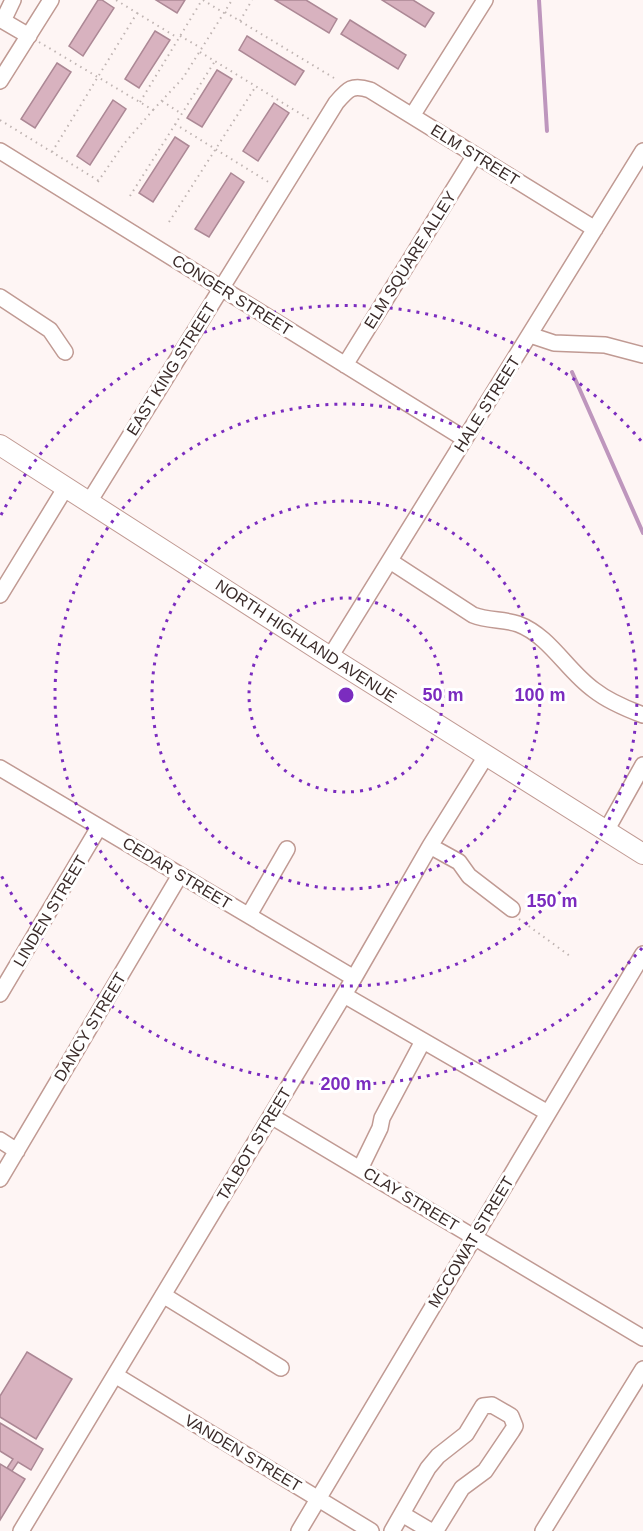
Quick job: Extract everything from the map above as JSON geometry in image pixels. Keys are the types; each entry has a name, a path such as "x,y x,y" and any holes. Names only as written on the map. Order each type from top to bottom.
{"main road":[{"name":"NORTH HIGHLAND AVENUE","path":"0,445 643,854"}],"street":[{"path":"13,0 1,20 34,39"},
{"path":"0,81 34,39 51,0"},
{"path":"412,116 485,0"},
{"name":"ELM STREET","path":"352,87 370,90 595,230"},
{"name":"EAST KING STREET","path":"89,502 336,103 352,87"},
{"name":"CONGER STREET","path":"0,151 465,439"},
{"name":"HALE STREET","path":"330,657 643,151"},
{"name":"ELM SQUARE ALLEY","path":"345,365 475,155"},
{"path":"0,297 50,330 65,352"},
{"path":"530,335 554,343 604,345 643,355"},
{"path":"0,595 6,572 66,487"},
{"path":"390,561 473,615 486,620 518,624 542,639 593,690 643,715"},
{"name":"TALBOT STREET","path":"21,1531 486,756"},
{"path":"606,831 643,765"},
{"name":"CEDAR STREET","path":"0,768 354,978"},
{"name":"LINDEN STREET","path":"0,994 99,827"},
{"path":"430,846 459,862 469,876 512,909"},
{"path":"249,915 287,849"},
{"name":"DANCY STREET","path":"0,1179 180,875"},
{"name":"MCCOWAT STREET","path":"299,1531 643,954"},
{"path":"344,995 548,1113"},
{"path":"360,1169 380,1128 382,1118 423,1041"},
{"name":"CLAY STREET","path":"271,1116 643,1338"},
{"path":"0,1140 17,1151"},
{"path":"163,1295 281,1368"},
{"path":"543,1531 643,1369"},
{"name":"VANDEN STREET","path":"115,1375 371,1531"},
{"path":"392,1531 428,1468 438,1456 466,1434 483,1406 492,1405 511,1416 515,1426 512,1431 485,1471 462,1488 434,1531 402,1514"}],"path":[{"path":"116,0 201,50 309,119"},
{"path":"140,102 202,0 334,78"},
{"path":"0,120 98,182 123,145 183,78 232,0"},
{"path":"240,21 252,0"},
{"path":"52,152 137,13"},
{"path":"34,39 153,110"},
{"path":"130,196 215,61"},
{"path":"169,222 256,86"},
{"path":"162,101 182,114"},
{"path":"175,124 270,183"},
{"path":"512,909 521,921 570,956"}],"building":[{"path":"98,0 114,8 83,56 69,46"},
{"path":"156,0 185,0 177,13"},
{"path":"275,0 306,0 337,19 329,33"},
{"path":"382,0 413,0 434,13 425,27"},
{"path":"350,20 406,55 398,69 341,34"},
{"path":"155,31 170,40 139,88 125,79"},
{"path":"247,36 304,71 295,85 239,50"},
{"path":"57,63 71,72 35,128 21,119"},
{"path":"217,70 232,79 202,127 187,118"},
{"path":"113,100 126,109 90,165 77,156"},
{"path":"274,103 289,113 258,161 243,151"},
{"path":"175,137 189,146 153,202 139,193"},
{"path":"231,173 244,182 209,237 195,229"},
{"path":"27,1352 72,1379 36,1439 0,1417 0,1396"},
{"path":"0,1423 43,1449 31,1470 18,1462 12,1471 7,1468 13,1459 0,1451"},
{"path":"0,1464 25,1479 0,1520"}],"waterway":[{"path":"539,0 547,131"},
{"path":"572,372 643,533"}]}
